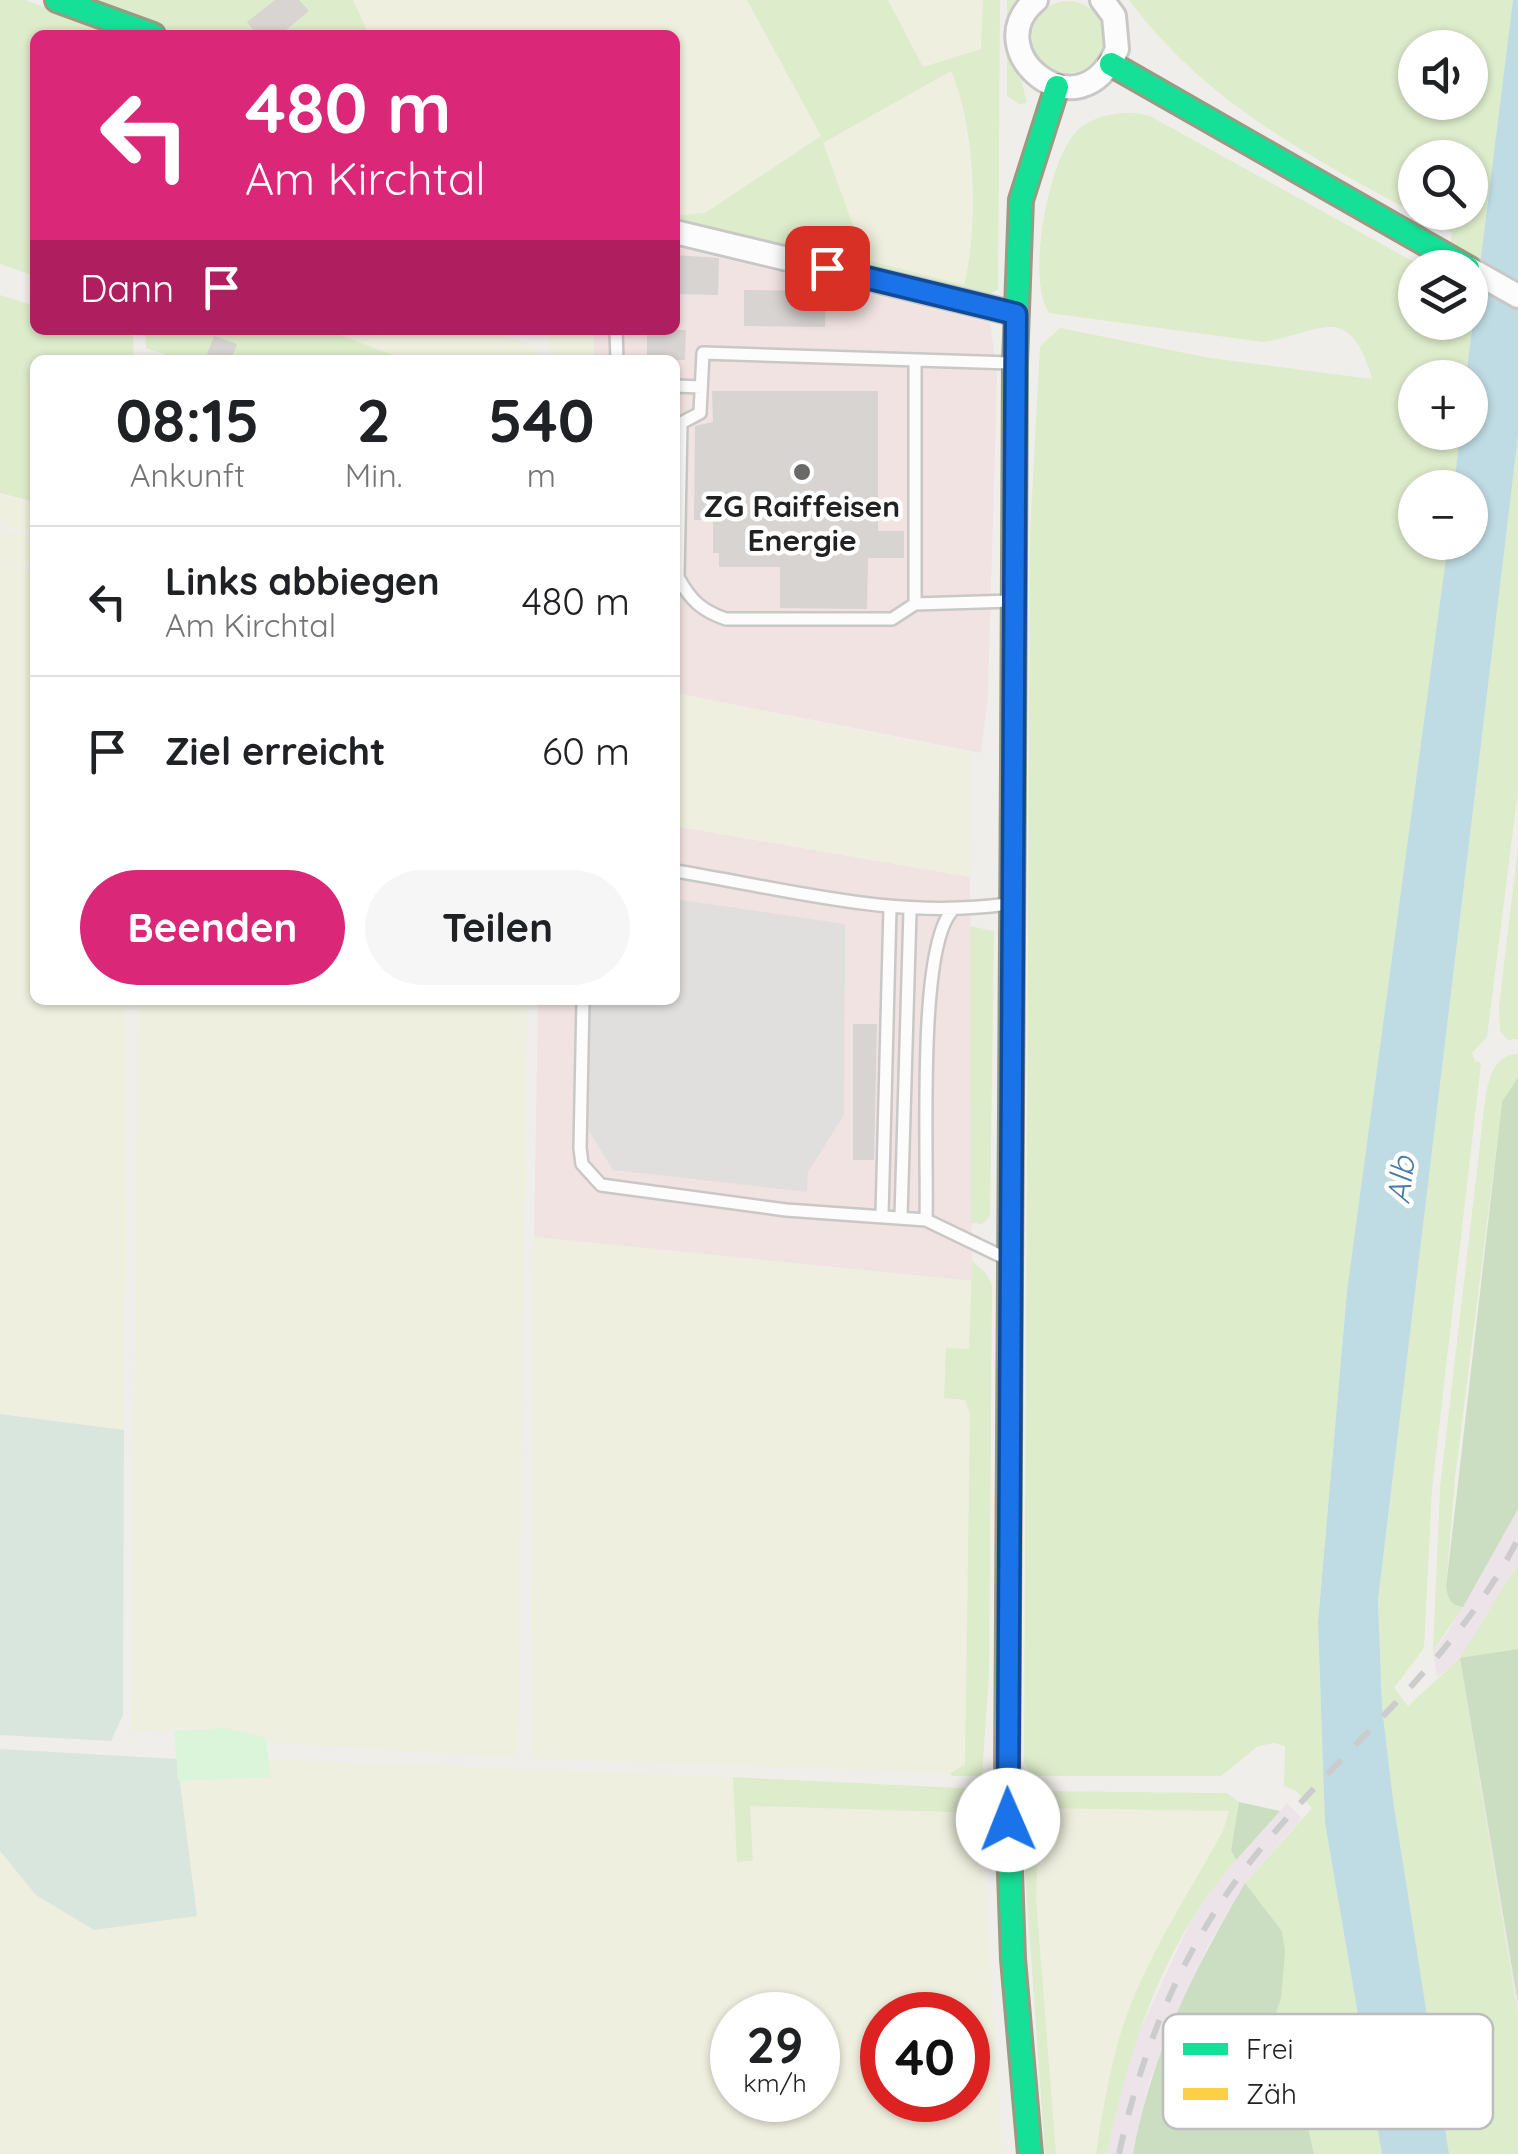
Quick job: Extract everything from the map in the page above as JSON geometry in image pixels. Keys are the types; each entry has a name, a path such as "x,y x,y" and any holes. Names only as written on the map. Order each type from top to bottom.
{"street":[{"path":"57,0 139,30"},
{"path":"1036,0 1021,19 1020,53 1028,68 1057,86 1087,83 1111,64 1118,32 1102,0"},
{"path":"1111,64 1437,250"},
{"path":"1030,2154 1013,1959 1007,1784 1016,314 1021,200 1057,86"},
{"path":"680,233 1016,314"},
{"path":"1488,279 1518,296"}],"lane":[{"path":"680,475 681,423 700,413 702,353 1016,363"},
{"path":"915,360 915,604"},
{"path":"680,386 702,386"},
{"path":"680,582 688,596 706,612 726,619 892,619 915,604 1017,600"},
{"path":"680,872 910,911 951,912 1012,904"},
{"path":"882,1216 890,908"},
{"path":"901,1216 910,911"},
{"path":"926,1220 932,964 943,921 951,912"},
{"path":"583,1005 580,1148 588,1176 601,1185 786,1210 926,1220 1010,1260"}],"shaded area":[{"path":"680,248 990,323 997,375 988,694 981,753 680,694 680,355 593,355 594,335 680,335"},
{"path":"680,827 970,877 972,1281 534,1237 538,1005 680,1005"},
{"path":"680,900 845,924 844,1115 808,1172 807,1192 613,1170 589,1131 590,1005 680,1005"},
{"path":"0,1414 124,1430 123,1715 111,1741 0,1735"},
{"path":"1518,1509 1518,1563 1461,1657 1518,1649 1518,2012 1460,1660 1437,1677 1433,1651"},
{"path":"0,1749 177,1759 197,1916 94,1930 36,1895 0,1851"},
{"path":"1287,1803 1302,1818 1245,1883 1207,1948 1178,2014 1163,2014 1163,2050 1149,2082 1133,2154 1107,2154 1135,2041 1188,1927 1212,1887"}],"green space":[{"path":"0,0 25,0 110,30 30,30 30,274 0,264"},
{"path":"82,0 353,0 367,30 162,30"},
{"path":"223,0 747,0 821,136 705,213 680,217 680,30 200,30"},
{"path":"747,0 888,0 923,67 981,49 983,0 1000,0 998,289 986,297 680,227 680,216 705,213 821,136","holes":["951,71 965,119 973,206 964,285 866,260 823,143"]},
{"path":"888,0 983,0 981,49 922,68"},
{"path":"1007,0 1023,0 1019,71 1027,103 1019,104 1007,96"},
{"path":"1129,0 1513,0 1488,201 1488,140 1398,140 1398,204 1319,160 1236,106 1197,74"},
{"path":"1068,1 1093,12 1104,37 1093,62 1068,73 1043,62 1032,37 1043,12"},
{"path":"951,70 960,92 970,175 971,249 965,285 866,260 823,143"},
{"path":"1121,113 1150,116 1398,253 1398,340 1471,340 1468,360 1398,360 1398,450 1458,450 1456,470 1398,470 1398,560 1446,560 1347,1291 1318,1622 1325,1823 1358,2014 1272,2014 1285,1951 1282,1931 1245,1883 1312,1808 1296,1791 1284,1786 1285,1746 1258,1746 1221,1776 1040,1776 1031,1775 1024,1762 1030,533 1040,346 1060,328 1210,358 1372,379 1363,354 1342,329 1315,329 1263,342 1049,313 1042,297 1040,249 1049,193 1066,147 1083,126 1101,117"},
{"path":"1446,230 1484,230 1482,250 1450,250 1452,233"},
{"path":"0,295 30,304 30,335 133,336 134,355 30,355 30,501 0,493"},
{"path":"145,335 341,335 392,355 166,355 146,348"},
{"path":"341,335 504,335 537,348 537,355 392,355"},
{"path":"550,335 594,335 593,355 550,355"},
{"path":"1518,436 1518,791 1487,1037 1472,1053 1475,1061 1481,1063 1432,1489 1424,1648 1394,1688 1408,1706 1460,1658 1518,1563 1518,1649 1460,1659 1518,2015 1518,2154 1449,2154 1445,2129 1493,2129 1493,2014 1427,2014 1382,1707 1378,1600"},
{"path":"0,495 30,503 30,532 0,525"},
{"path":"0,528 30,536 30,568 0,560"},
{"path":"0,563 30,570 30,1005 126,1005 124,1430 0,1414"},
{"path":"680,694 971,753 970,877 680,827"},
{"path":"1518,846 1518,1039 1508,1040 1500,1031 1499,1007"},
{"path":"970,926 994,931 990,1216 982,1224 971,1223"},
{"path":"138,1005 527,1005 518,1758 266,1742 265,1738 202,1728 131,1732"},
{"path":"1518,1054 1518,1077 1502,1103 1455,1479 1446,1587 1457,1607 1463,1607 1433,1651 1440,1488 1485,1105 1493,1070 1507,1056"},
{"path":"1518,1077 1518,1509 1463,1607 1452,1603 1446,1587 1502,1102"},
{"path":"534,1237 972,1281 969,1349 946,1349 944,1397 965,1400 970,1413 965,1766 950,1773 530,1758"},
{"path":"972,1261 986,1273 992,1285 989,1674 982,1776 952,1776 950,1773 965,1765 970,1414 965,1400 944,1398 946,1348 969,1349"},
{"path":"1518,1649 1518,2003 1460,1658"},
{"path":"225,1728 266,1738 270,1777 178,1781 174,1731"},
{"path":"267,1759 733,1777 738,1862 753,1860 749,1806 981,1813 1002,2154 0,2154 0,1851 36,1895 197,1916 178,1781 269,1777"},
{"path":"733,1777 982,1789 981,1813 750,1806 753,1861 737,1862"},
{"path":"1026,1791 1227,1793 1239,1802 1231,1850 1236,1860 1188,1925 1152,1998 1126,2075 1107,2154 1096,2154 1121,2032 1154,1954 1223,1831 1229,1811 1039,1808 1036,1898 1056,2154 1045,2154 1025,1872"},
{"path":"1239,1802 1280,1811 1236,1860 1231,1850"},
{"path":"1039,1807 1230,1811 1223,1831 1141,1982 1122,2030 1105,2091 1096,2154 1056,2154 1036,1898"},
{"path":"1245,1883 1282,1931 1285,1951 1281,1998 1275,2014 1177,2014"},
{"path":"1163,2047 1163,2129 1308,2129 1314,2154 1133,2154"},
{"path":"1308,2129 1378,2129 1382,2154 1314,2154"}],"water":[{"name":"Alb","path":"1513,0 1518,0 1518,436 1378,1600 1382,1707 1427,2014 1358,2014 1325,1823 1318,1622 1347,1291 1446,560 1488,560 1488,470 1456,470 1458,450 1488,450 1488,360 1468,360 1471,340 1488,340 1488,250 1482,250 1484,230 1488,230 1488,201"},
{"path":"1378,2129 1445,2129 1449,2154 1382,2154"}],"building":[{"path":"275,0 299,0 309,11 286,30 253,30 247,22"},
{"path":"680,255 719,258 718,295 680,294"},
{"path":"744,290 826,291 825,327 744,326"},
{"path":"680,330 686,330 685,360 680,360 680,355 647,355 647,335 680,335"},
{"path":"214,336 237,344 233,355 207,354"},
{"path":"712,391 878,391 878,531 904,531 904,558 868,558 867,609 780,608 780,567 719,567 719,553 713,553 713,520 694,520 695,426 713,422"},
{"path":"853,1024 877,1024 874,1160 853,1160"}],"railway":[{"path":"1119,2154 1139,2076 1167,2002 1223,1899 1281,1825 1460,1629 1518,1539"}],"traffic: fast":[{"path":"57,0 139,30"},
{"path":"1111,64 1436,250"},
{"path":"1013,768 1015,363 1021,200 1057,87"},
{"path":"1011,1111 1007,1785 1013,1959 1030,2154"}],"traffic: slow":[{"path":"1011,1111 1013,768"}],"place":[{"name":"ZG Raiffeisen Energie","path":"802,472"}],"route":[{"path":"827,268 1016,314 1008,1820"}]}
